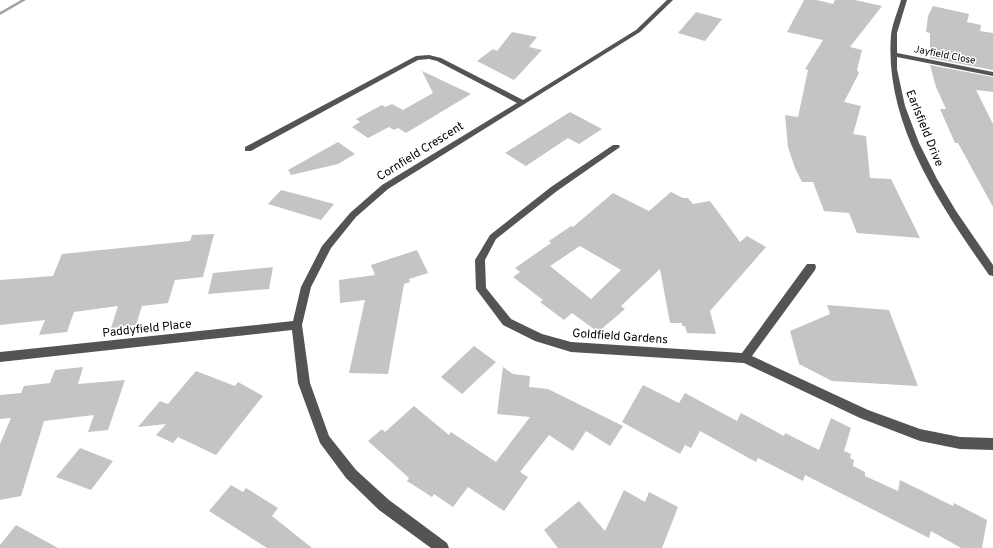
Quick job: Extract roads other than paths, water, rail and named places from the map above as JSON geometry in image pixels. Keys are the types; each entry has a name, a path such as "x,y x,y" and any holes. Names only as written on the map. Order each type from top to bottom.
{"street":[{"name":"Cornfield Crescent","path":"442,548 384,505 351,474 324,440 304,383 297,325 306,288 327,246 353,215 385,187 524,103 638,31 670,0"},
{"name":"Earlsfield Drive","path":"904,0 898,13 893,54 894,81 902,110 925,164 965,233 993,272"},
{"name":"Jayfield Close","path":"893,54 993,74"},
{"path":"248,149 416,58 429,57 439,59 524,103"},
{"name":"Goldfield Gardens","path":"616,147 554,189 493,237 480,260 481,290 508,322 538,338 571,347 745,358 864,414 920,435 960,443 993,444"},
{"path":"745,358 811,267"},
{"name":"Paddyfield Place","path":"0,356 297,325"}],"waterway":[{"path":"0,14 24,0"}]}
